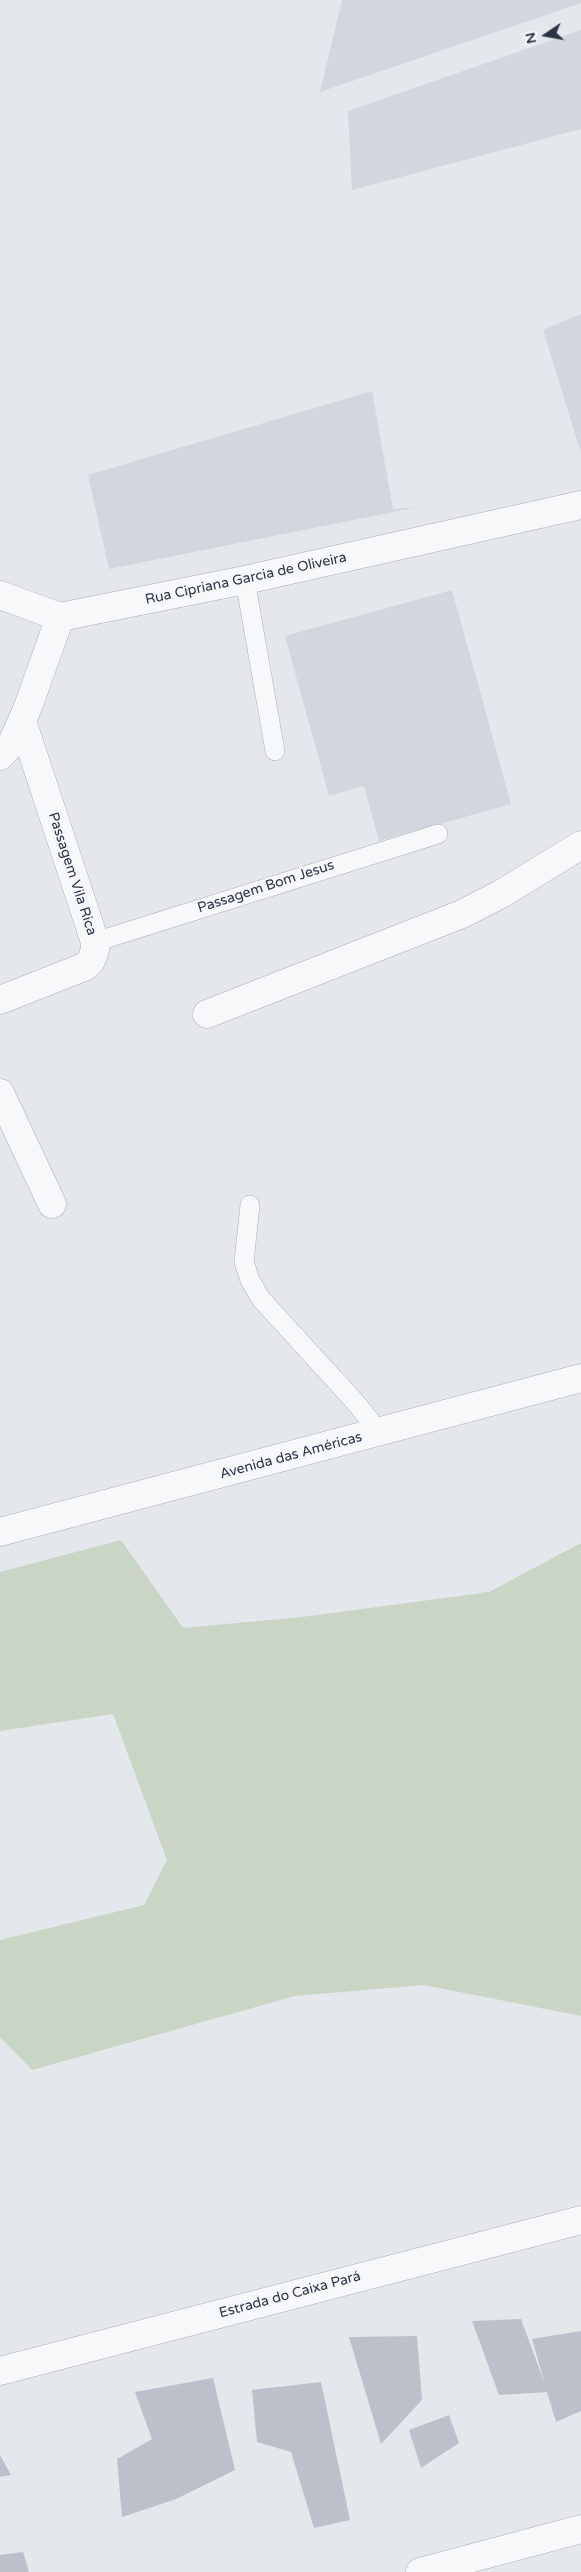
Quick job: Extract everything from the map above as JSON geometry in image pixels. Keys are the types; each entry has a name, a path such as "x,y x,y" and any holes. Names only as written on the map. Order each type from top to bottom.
{"street":[{"name":"Rua Cipriana Garcia de Oliveira","path":"60,617 246,580 581,505"},
{"path":"0,595 60,617 22,721 12,743 0,756"},
{"name":"Passagem Vila Rica","path":"0,1000 84,967 91,961 95,942 22,721"},
{"path":"207,1014 462,914 501,894 581,845"},
{"path":"0,1093 52,1204"},
{"name":"Avenida das Américas","path":"0,1532 380,1433 581,1378"},
{"name":"Estrada do Caixa Pará","path":"0,2371 581,2220"},
{"path":"420,2572 581,2529"}],"lane":[{"path":"246,580 275,751"},
{"name":"Passagem Bom Jesus","path":"95,942 438,834"},
{"path":"250,1205 244,1262 250,1280 261,1299 356,1403 380,1433"}],"shaded area":[{"path":"342,0 581,0 581,3 320,92"},
{"path":"581,30 581,129 352,190 348,111"},
{"path":"581,314 581,453 543,330"},
{"path":"372,391 393,509 418,507 109,569 88,475"},
{"path":"452,590 511,804 379,841 364,786 329,796 285,636"}],"green space":[{"path":"121,1540 183,1628 302,1617 489,1592 581,1543 581,2016 424,1985 295,1996 32,2070 0,2037 0,1940 144,1905 167,1860 113,1714 0,1731 0,1572"}],"building":[{"path":"521,2319 545,2384 532,2339 581,2331 581,2411 556,2422 547,2392 499,2395 472,2321"},
{"path":"417,2336 422,2400 381,2444 349,2337"},
{"path":"213,2378 235,2470 176,2499 122,2517 117,2459 152,2439 135,2392"},
{"path":"321,2382 350,2520 314,2528 291,2452 257,2442 252,2390"},
{"path":"449,2415 459,2443 421,2468 409,2430"},
{"path":"0,2455 11,2475 0,2477"},
{"path":"23,2552 29,2572 0,2572 0,2555"}]}
